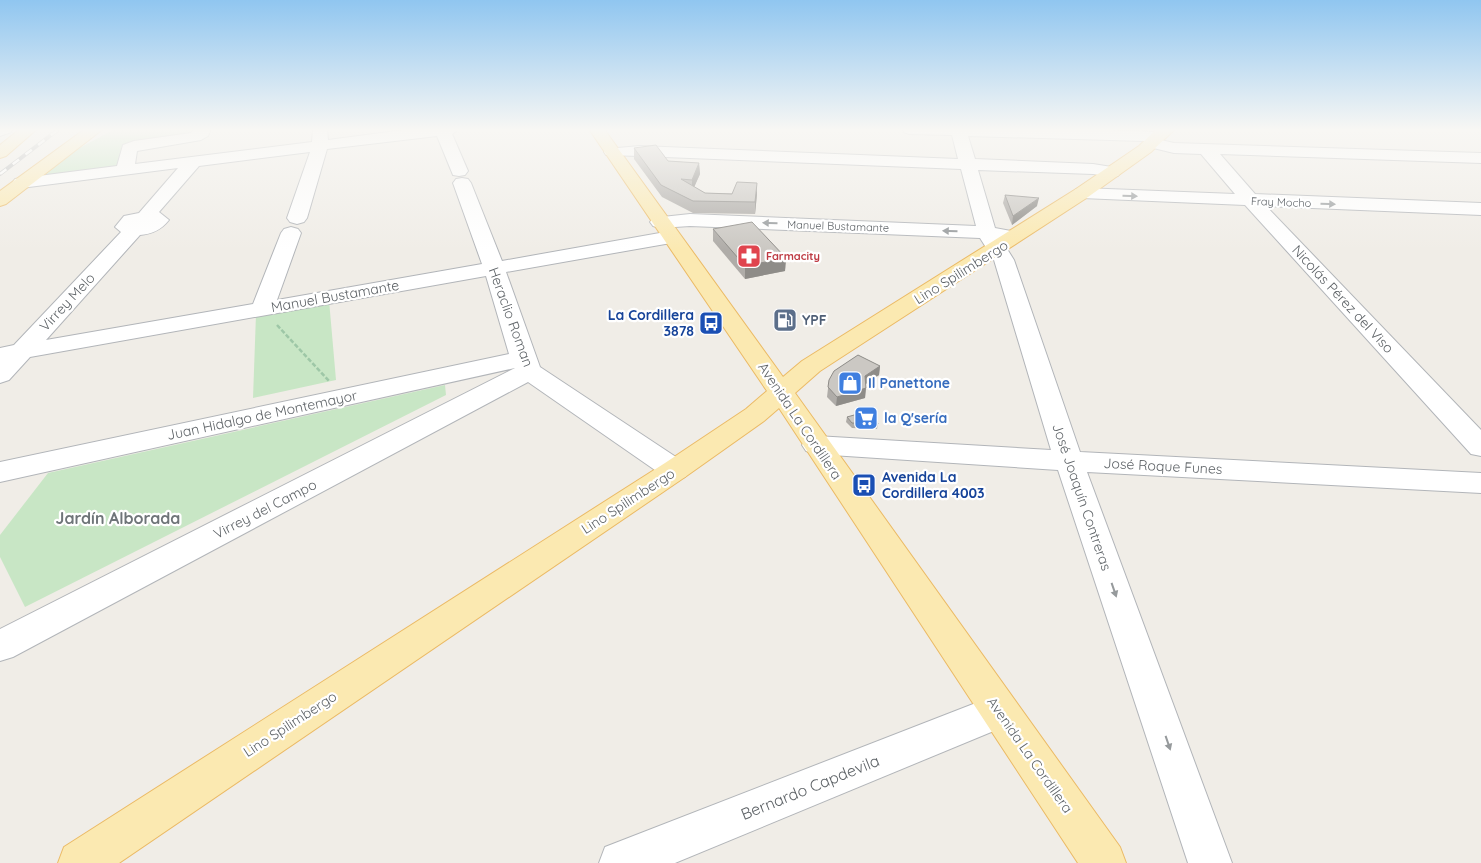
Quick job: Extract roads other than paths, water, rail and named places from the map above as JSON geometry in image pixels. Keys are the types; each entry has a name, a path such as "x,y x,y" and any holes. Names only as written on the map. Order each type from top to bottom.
{"main road":[{"path":"0,200 40,169"},
{"name":"Avenida La Cordillera","path":"624,169 781,392 1104,863"},
{"name":"Lino Spilimbergo","path":"80,863 675,470 755,415 811,366 992,240 1016,237 1082,194 1116,169"}],"street":[{"path":"21,183 139,169"},
{"name":"Virrey Melo","path":"0,375 10,353 140,223 187,169"},
{"path":"262,309 294,225 311,169"},
{"name":"Heraclio Roman","path":"459,169 526,365 675,470"},
{"name":"José Joaquín Contreras","path":"971,169 992,240 1004,260 1069,461 1210,863"},
{"path":"1099,169 1112,172"},
{"name":"Nicolás Pérez del Viso","path":"1224,169 1481,447"},
{"name":"Fray Mocho","path":"1082,194 1481,209"},
{"name":"Manuel Bustamante","path":"10,353 492,267 665,229 690,220 992,240"},
{"name":"Juan Hidalgo de Montemayor","path":"0,472 345,398 526,365"},
{"name":"Virrey del Campo","path":"0,646 526,365"},
{"name":"José Roque Funes","path":"816,445 1069,461 1481,483"},
{"name":"Bernardo Capdevila","path":"621,863 1000,711"}],"railway":[{"path":"0,174 6,169"}],"place":[{"name":"Farmacity","path":"749,256"},
{"name":"YPF","path":"785,320"},
{"name":"La Cordillera 3878","path":"711,323"},
{"name":"Il Panettone","path":"850,383"},
{"name":"la Q'sería","path":"866,418"},
{"name":"Avenida La Cordillera 4003","path":"864,485"}],"district":[{"name":"Jardín Alborada","path":"118,518"}]}
